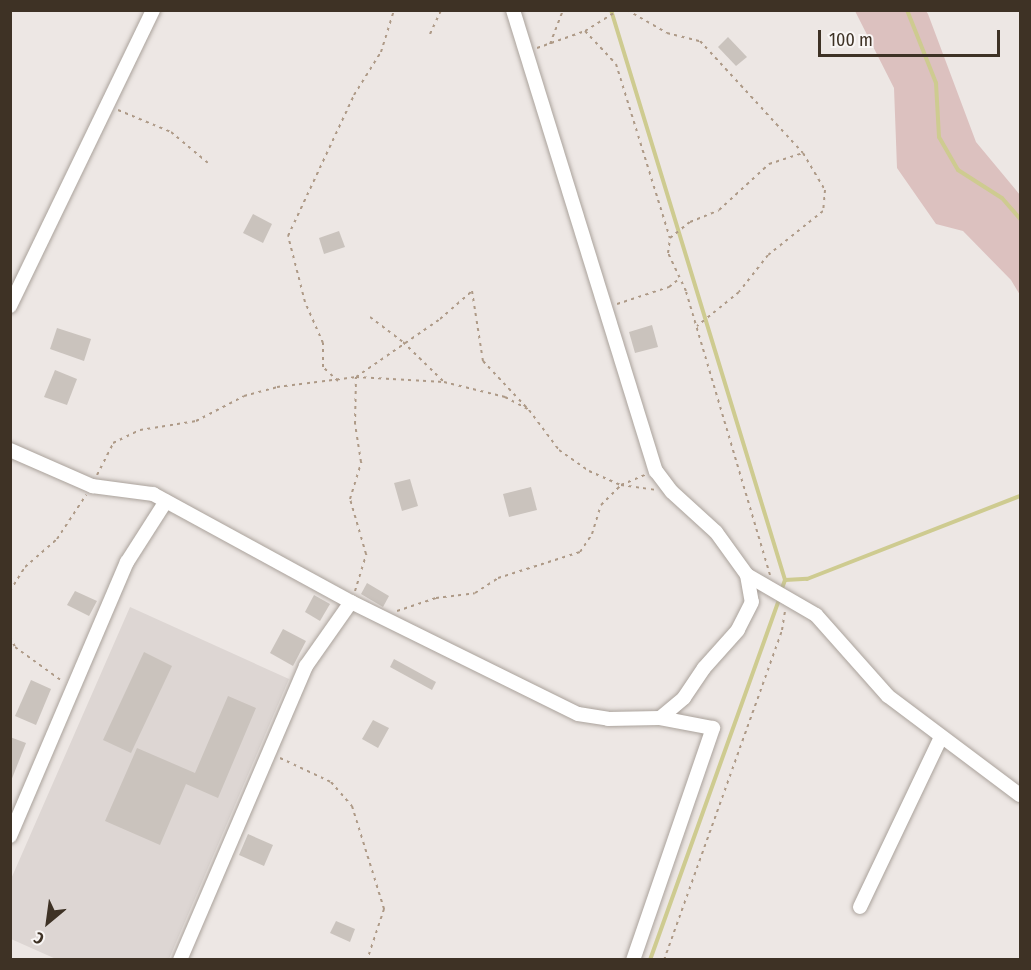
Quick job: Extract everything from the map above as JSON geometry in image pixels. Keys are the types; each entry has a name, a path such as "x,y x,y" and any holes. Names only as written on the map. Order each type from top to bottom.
{"street":[{"path":"10,306 153,10"},
{"path":"513,10 656,471 672,492 716,532 747,575 752,602 738,630 704,668 684,698 660,718"},
{"path":"10,450 92,486 153,494 351,602 578,714 608,719 660,718 713,728 633,960"},
{"path":"10,836 127,562 166,501"},
{"path":"747,575 788,596 816,615 888,696 1020,795"},
{"path":"180,960 306,666 351,602"},
{"path":"860,907 941,737"}],"path":[{"path":"339,381 323,367 323,343 305,302 288,236 354,95 381,52 394,10"},
{"path":"430,34 441,10"},
{"path":"550,44 563,10"},
{"path":"526,52 585,31 618,10"},
{"path":"627,10 667,33 700,41 803,153 825,190 823,211 768,255 739,292 697,326"},
{"path":"585,31 616,64 670,238 668,253 680,278 697,326 770,566 770,587"},
{"path":"107,105 171,132 208,163"},
{"path":"670,238 690,222 719,210 769,164 803,153"},
{"path":"605,307 669,287 680,278"},
{"path":"356,377 440,319 472,291 483,361 529,410 559,450 589,471 621,485 672,492"},
{"path":"370,317 404,342 444,382"},
{"path":"351,602 366,554 351,498 361,462 355,423 356,377"},
{"path":"10,591 25,567 57,539 92,486 114,443 140,430 196,421 244,396 278,387 339,381 356,377 444,382 506,397 529,410"},
{"path":"380,617 436,598 475,593 498,578 580,552 592,534 601,505 621,485 656,471"},
{"path":"664,960 782,630 788,596"},
{"path":"10,637 15,647 73,688"},
{"path":"269,752 331,782 352,806 384,909 367,960"}],"shaded area":[{"path":"855,11 926,11 928,14 976,142 1020,195 1020,295 1011,280 963,231 936,224 897,168 894,88"},
{"path":"130,607 289,679 169,959 56,959 11,939 11,879"}],"building":[{"path":"728,37 747,57 736,66 718,47"},
{"path":"253,214 272,224 263,243 243,233"},
{"path":"339,231 345,247 324,254 319,238"},
{"path":"652,325 658,347 635,353 629,332"},
{"path":"57,328 91,339 84,361 50,349"},
{"path":"55,370 77,379 67,405 44,397"},
{"path":"410,479 418,506 402,511 394,483"},
{"path":"531,487 537,510 509,517 503,494"},
{"path":"367,583 389,596 383,607 361,594"},
{"path":"75,591 97,601 89,616 67,605"},
{"path":"314,595 330,604 320,621 305,612"},
{"path":"283,629 306,641 293,666 270,653"},
{"path":"144,652 172,666 131,753 103,740"},
{"path":"394,659 436,682 432,690 390,667"},
{"path":"31,680 51,689 36,725 15,716"},
{"path":"228,696 256,708 218,798 186,784 160,845 105,821 137,748 195,773"},
{"path":"373,720 389,728 378,748 362,739"},
{"path":"10,737 26,743 11,781 10,781"},
{"path":"248,834 273,845 264,866 239,855"},
{"path":"336,921 355,929 350,942 330,933"}],"waterway":[{"path":"611,10 785,580 781,591"},
{"path":"907,10 936,83 939,137 958,170 1002,198 1020,219"},
{"path":"785,580 807,579 1020,496"},
{"path":"650,960 779,599"}]}
